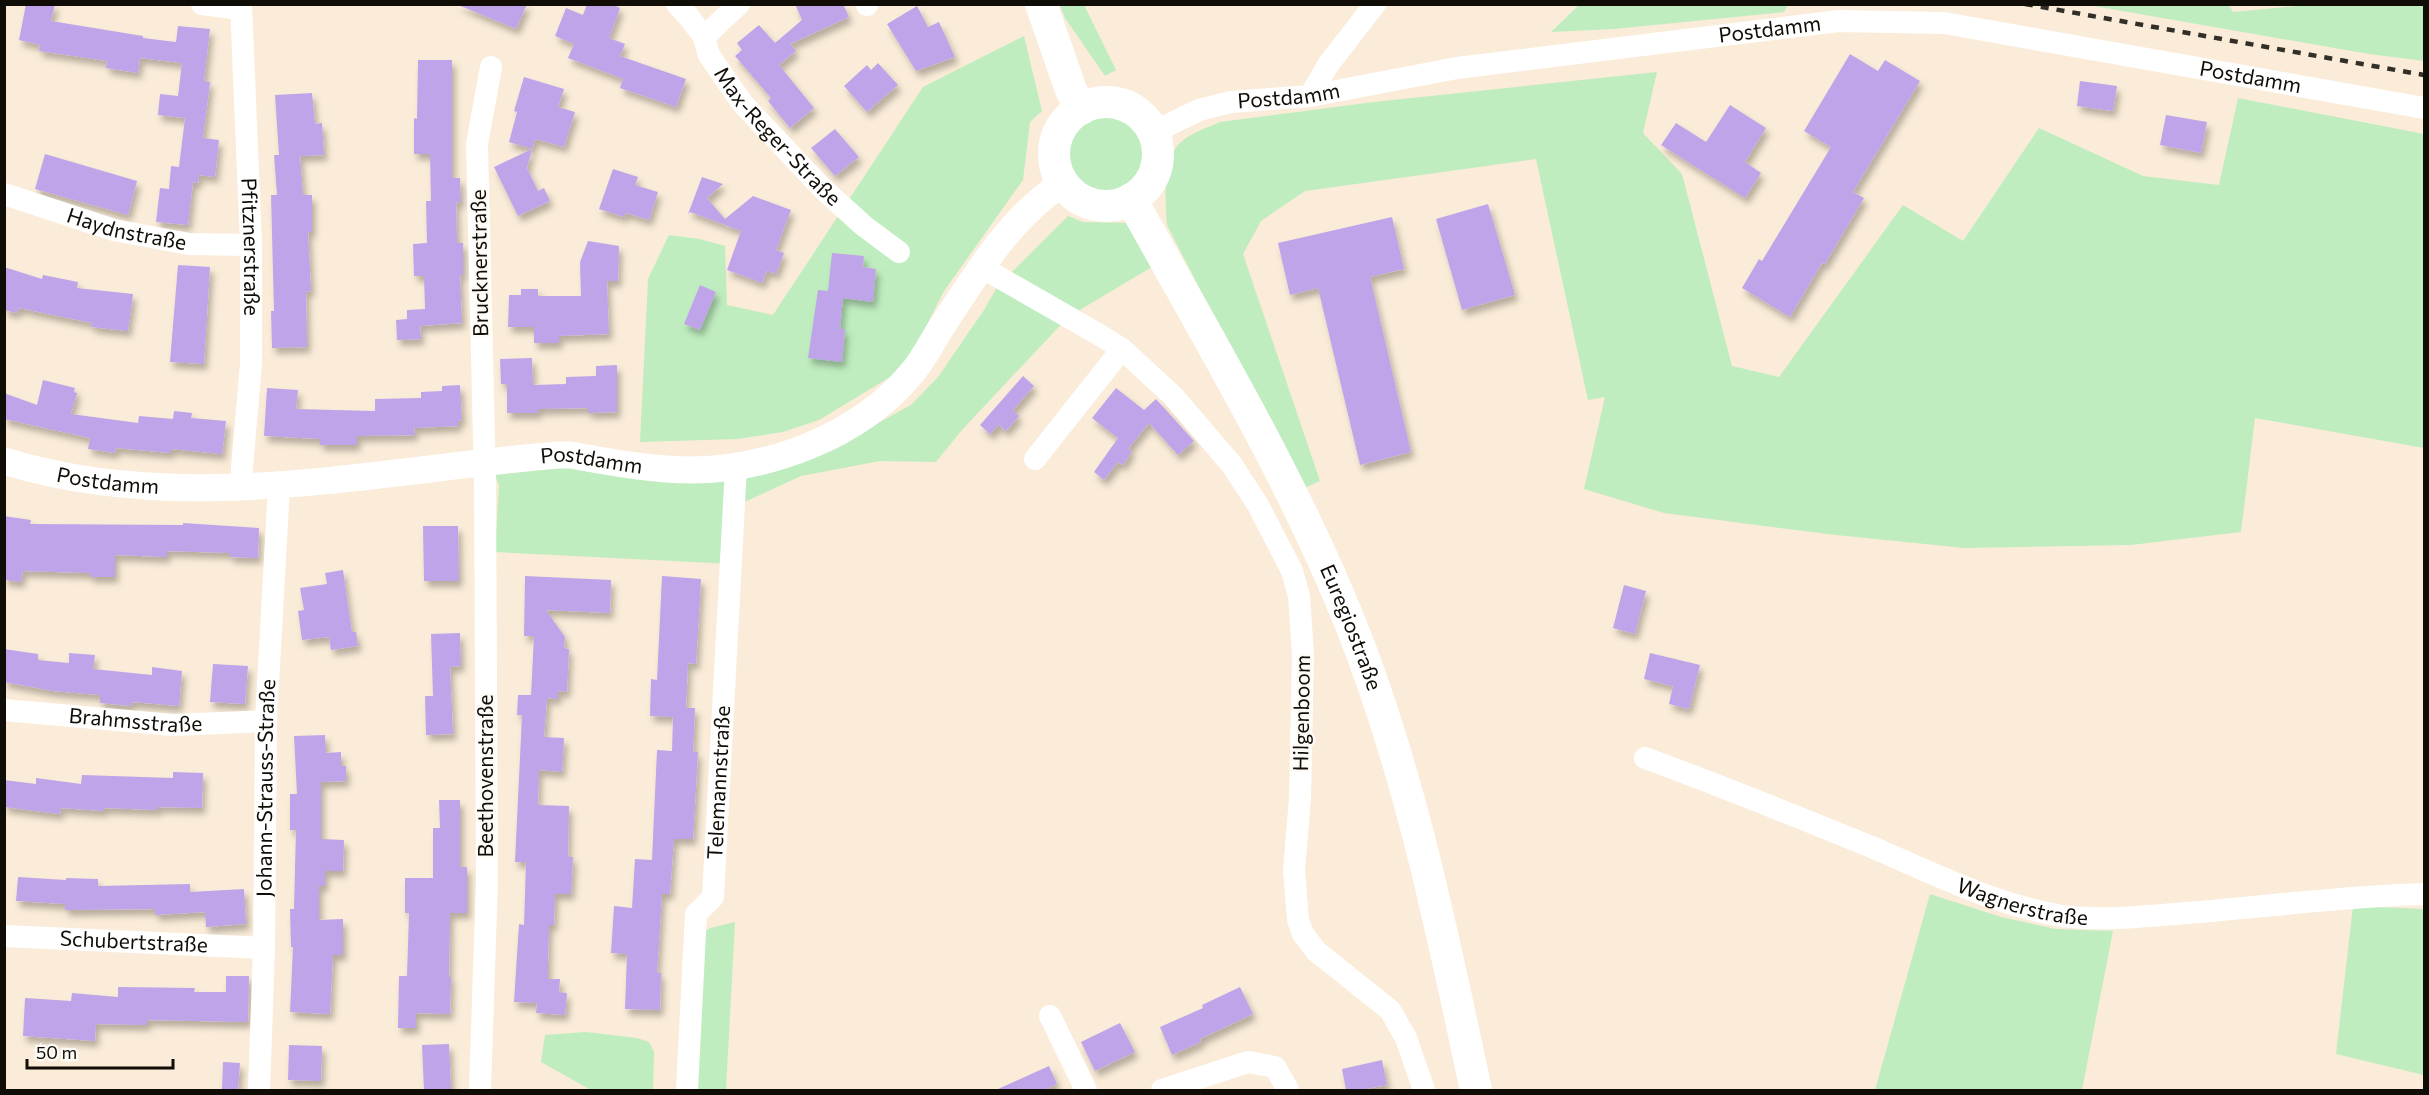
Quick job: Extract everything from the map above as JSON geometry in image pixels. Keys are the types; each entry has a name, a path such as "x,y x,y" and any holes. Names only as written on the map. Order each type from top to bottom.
{"main road":[{"path":"1041,4 1071,90 1081,109"},
{"path":"1114,102 1130,107 1144,118 1154,132 1158,147 1157,162 1152,177 1143,190 1131,199 1116,205 1101,206 1086,202 1073,194 1063,183 1056,167 1054,150 1058,134 1067,119 1081,109 1097,103 1114,102"},
{"name":"Euregiostraße","path":"1131,199 1251,417 1323,559 1350,621 1394,746 1443,934 1476,1090"}],"street":[{"path":"202,4 241,7"},
{"name":"Max-Reger-Straße","path":"677,4 704,37 709,55 742,103 822,188 864,226 899,252"},
{"path":"704,37 739,4"},
{"path":"1310,96 1328,65 1375,4"},
{"name":"Pfitznerstraße","path":"241,7 251,245 251,364 242,488"},
{"name":"Postdamm","path":"1154,132 1199,110 1231,102 1310,96 1457,68 1827,23 1862,21 1944,22 2424,108"},
{"name":"Brucknerstraße","path":"483,461 477,144 491,67"},
{"name":"Postdamm","path":"4,461 33,470 92,482 242,488 279,486 483,461 570,455 640,467 693,470 736,466 791,454 832,435 877,408 911,374 981,267 1042,196 1063,183"},
{"name":"Haydnstraße","path":"4,194 114,230 189,244 251,245"},
{"name":"Hilgenboom","path":"981,267 1122,349 1173,396 1232,465 1258,505 1292,572 1299,596 1304,654 1300,798 1294,870 1298,920 1303,934 1316,951 1390,1011 1406,1038 1424,1090"},
{"path":"1035,459 1122,349"},
{"name":"Beethovenstraße","path":"480,1090 487,880 483,461"},
{"name":"Telemannstraße","path":"687,1090 696,914 713,897 736,466"},
{"name":"Johann-Strauss-Straße","path":"258,1090 264,948 266,721 279,486"},
{"name":"Brahmsstraße","path":"4,710 173,724 266,721"},
{"name":"Wagnerstraße","path":"1645,758 1753,798 1957,884 2018,905 2061,915 2092,919 2133,917 2375,895 2424,894"},
{"name":"Schubertstraße","path":"4,936 264,948"},
{"path":"1050,1016 1086,1090"},
{"path":"1162,1090 1248,1062 1275,1067 1288,1090"}],"green space":[{"path":"1060,5 1084,5 1116,70 1105,76 1065,18"},
{"path":"1579,5 1788,5 1784,12 1614,29 1551,32"},
{"path":"2088,5 2229,5 2233,12 2308,5 2424,5 2424,61 2369,54"},
{"path":"1024,36 1042,111 1030,122 1023,180 944,291 905,368 819,420 783,432 737,439 640,442 648,279 669,235 700,239 725,246 727,305 773,315 923,87"},
{"path":"1657,72 1643,133 1682,174 1732,366 1779,377 1903,205 1963,241 2039,128 2143,176 2219,185 2238,98 2424,134 2424,448 2255,418 2241,532 2131,545 1964,548 1827,534 1664,513 1584,489 1605,397 1588,400 1536,159 1305,191 1261,221 1243,254 1320,481 1302,489 1167,225 1168,171 1170,160 1179,144 1193,134 1220,122 1374,102"},
{"path":"1099,117 1113,117 1127,123 1138,134 1144,148 1141,170 1133,182 1113,193 1099,193 1085,187 1074,176 1068,162 1068,148 1074,134 1085,123"},
{"path":"1068,216 1083,222 1129,223 1152,267 1068,317 961,431 936,462 880,461 801,476 734,507 732,564 495,552 499,485 489,460 736,466 836,446 911,405 938,377 997,287"},
{"path":"1930,894 2001,917 2056,929 2113,931 2082,1090 1875,1090"},
{"path":"2353,906 2424,909 2424,1075 2336,1054"},
{"path":"735,922 726,1090 687,1090 695,939 710,928"},
{"path":"586,1032 637,1038 649,1042 654,1052 653,1090 591,1090 541,1062 545,1035"}],"building":[{"path":"26,4 55,4 51,21 143,36 143,38 176,42 178,26 210,29 204,81 210,82 203,138 219,140 215,177 199,175 198,183 193,182 188,225 156,222 160,188 169,189 171,166 179,167 185,118 158,115 160,94 178,96 182,63 140,58 138,73 106,68 107,61 39,51 40,45 19,40"},
{"path":"456,4 527,4 516,29"},
{"path":"587,4 612,4 620,8 609,38 625,44 620,56 686,79 676,107 620,88 623,79 568,58 574,44 555,36 566,8 583,15"},
{"path":"795,4 843,4 849,17 790,44 796,51 779,65 814,108 790,128 768,101 771,98 735,56 742,50 737,43 759,25 775,43 802,20"},
{"path":"917,6 928,27 939,22 955,57 916,71 887,24"},
{"path":"1850,54 1878,71 1885,60 1920,81 1853,192 1864,198 1790,317 1742,288 1759,259 1762,261 1831,147 1804,131"},
{"path":"418,60 452,60 452,178 460,178 461,203 456,202 457,243 463,243 463,275 460,275 462,323 420,326 421,339 397,340 396,320 407,319 407,310 425,309 424,276 414,276 413,244 427,243 426,201 431,201 430,154 414,154"},
{"path":"878,63 898,85 867,112 844,86 867,65 871,70"},
{"path":"524,77 564,89 558,107 575,112 564,147 535,139 532,149 509,142 517,112 514,111"},
{"path":"2080,81 2117,86 2113,111 2077,106"},
{"path":"312,93 315,124 322,123 324,155 300,156 303,195 312,195 312,232 308,232 311,291 306,292 307,347 272,348 271,311 274,311 271,195 277,195 274,155 279,155 275,95"},
{"path":"1730,105 1766,128 1745,162 1761,173 1745,198 1661,145 1676,123 1706,142"},
{"path":"2166,115 2207,122 2201,153 2160,145"},
{"path":"835,129 859,157 835,176 811,148"},
{"path":"532,149 527,168 538,191 544,188 550,201 518,216 494,167"},
{"path":"45,154 137,181 128,215 35,189"},
{"path":"613,169 638,177 635,185 658,192 649,220 626,213 624,217 599,209"},
{"path":"702,177 723,184 707,198 725,219 753,196 791,210 776,250 784,253 776,274 767,271 762,283 727,270 741,231 690,212 688,214"},
{"path":"1488,204 1515,295 1462,310 1436,219"},
{"path":"1392,217 1404,269 1370,277 1411,452 1360,465 1318,288 1290,295 1278,243"},
{"path":"588,241 619,246 618,281 607,281 609,334 559,336 559,343 534,343 534,327 508,327 509,295 521,295 521,289 538,289 538,296 581,296 580,262"},
{"path":"832,253 864,256 863,267 876,269 873,302 843,298 840,329 845,329 842,362 808,358 818,290 828,291"},
{"path":"178,265 210,267 204,364 170,362"},
{"path":"4,267 42,279 43,275 78,282 77,288 133,294 128,331 91,327 92,323 19,308 17,313 4,310"},
{"path":"700,285 716,292 700,330 684,324"},
{"path":"532,358 533,385 566,384 566,377 596,376 596,366 617,365 617,412 588,413 588,408 538,409 538,413 507,413 507,384 501,384 500,359"},
{"path":"1023,376 1034,386 1013,410 1019,416 1006,431 999,425 990,434 980,425"},
{"path":"43,380 75,388 74,392 77,393 71,414 138,423 139,416 173,419 174,411 192,413 191,418 226,421 222,454 171,449 171,453 116,448 115,453 88,449 90,438 4,419 4,393 37,405"},
{"path":"460,385 462,420 458,421 458,426 414,428 415,435 357,436 357,445 320,445 320,439 264,436 267,388 298,390 296,409 375,411 375,399 421,398 421,392 442,391 442,386"},
{"path":"1116,388 1144,410 1156,399 1194,441 1178,455 1149,423 1128,449 1132,451 1123,465 1118,462 1104,480 1094,472 1118,438 1092,418"},
{"path":"4,516 31,520 30,524 183,525 183,523 259,528 258,558 230,557 230,553 167,551 167,557 115,555 115,577 90,577 90,573 23,571 21,582 4,580"},
{"path":"423,526 458,526 459,581 424,581"},
{"path":"343,570 352,632 356,632 358,646 331,650 329,637 302,640 298,611 304,610 300,588 327,584 325,573"},
{"path":"525,576 611,580 610,613 546,610 565,637 564,648 569,649 567,692 558,691 558,699 547,698 544,737 564,738 562,772 539,770 538,805 569,806 568,857 573,857 571,894 555,894 554,925 549,925 548,962 548,979 560,979 559,992 567,993 565,1015 536,1013 537,1003 514,1002 519,924 524,925 526,862 515,862 522,715 517,715 518,695 531,695 534,636 524,636"},
{"path":"662,576 701,579 696,664 688,663 686,708 695,708 693,752 698,752 693,839 674,839 670,894 662,894 657,973 661,973 660,1010 625,1009 627,954 611,953 614,906 632,908 635,859 652,860 657,750 672,751 673,717 650,716 651,679 657,680"},
{"path":"1624,585 1646,591 1635,634 1613,628"},
{"path":"460,633 461,666 450,667 453,734 426,735 425,696 433,696 431,634"},
{"path":"4,649 38,654 38,660 69,663 69,653 95,655 93,669 152,675 152,667 182,671 179,706 132,702 131,706 100,703 100,695 53,691 4,682"},
{"path":"1650,653 1700,665 1689,709 1669,704 1673,686 1644,679"},
{"path":"213,664 248,666 245,704 210,702"},
{"path":"325,735 326,753 341,752 341,766 346,766 346,781 321,782 321,839 344,840 343,871 325,871 325,886 319,886 319,920 343,919 343,955 333,955 330,1014 290,1012 293,947 291,947 290,909 294,909 296,830 290,830 290,794 297,794 294,736"},
{"path":"173,772 203,773 202,808 158,807 158,810 104,808 104,811 61,808 60,814 4,807 4,780 36,784 36,778 81,784 82,775 173,778"},
{"path":"439,800 460,800 460,867 467,867 467,913 450,913 450,1014 416,1013 416,1028 398,1028 399,976 407,976 409,913 405,913 405,878 433,878 433,828 440,828"},
{"path":"18,877 98,879 98,886 190,884 190,892 244,889 246,924 206,927 205,912 155,915 155,909 65,910 65,904 16,901"},
{"path":"226,976 249,976 248,1022 147,1020 147,1025 96,1024 95,1041 23,1036 25,998 71,1001 72,993 118,997 118,987 195,988 194,992 226,992"},
{"path":"1240,987 1253,1014 1172,1055 1160,1027 1203,1008 1202,1005"},
{"path":"1120,1023 1135,1052 1095,1071 1081,1042"},
{"path":"449,1044 451,1090 424,1090 422,1045"},
{"path":"289,1045 322,1046 321,1081 288,1080"},
{"path":"1382,1060 1387,1085 1346,1090 1342,1069"},
{"path":"223,1062 240,1063 238,1090 222,1090"},
{"path":"1049,1066 1057,1084 1044,1090 996,1090"}],"railway":[{"path":"2025,4 2424,75"}]}
